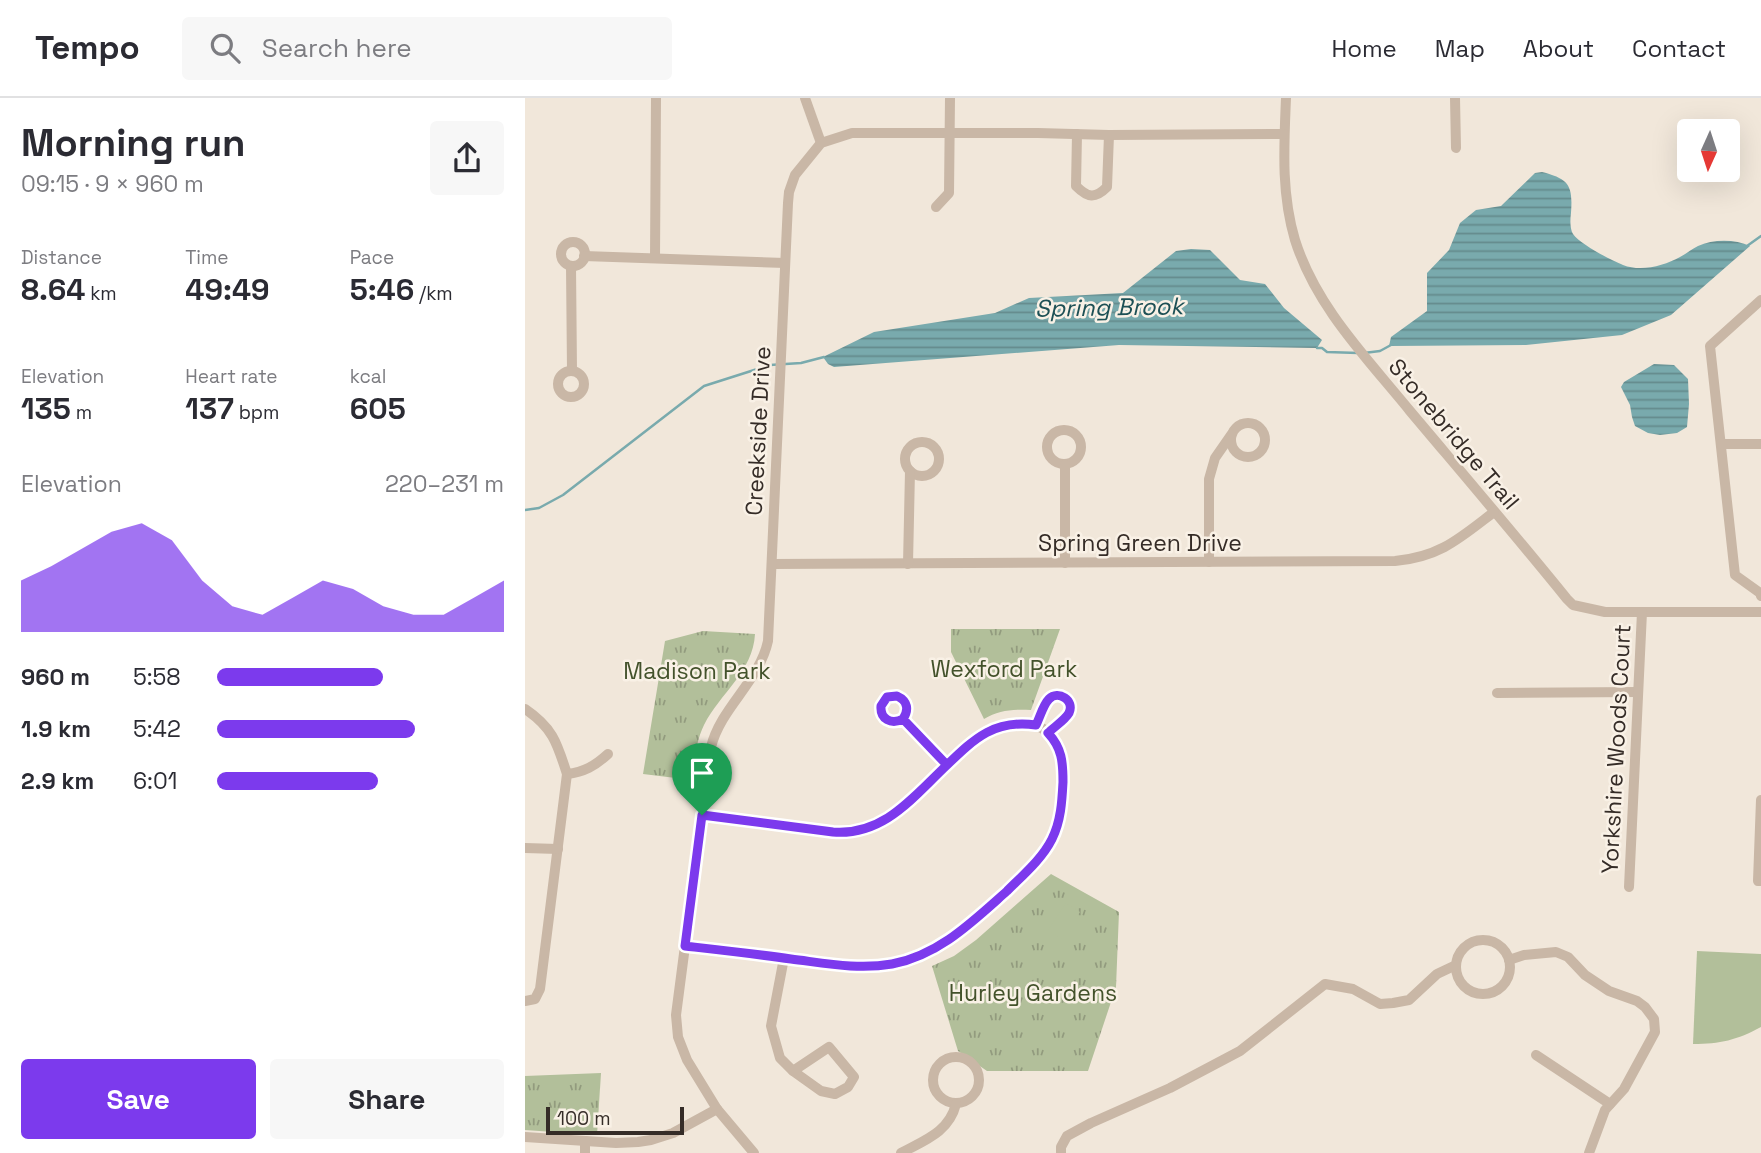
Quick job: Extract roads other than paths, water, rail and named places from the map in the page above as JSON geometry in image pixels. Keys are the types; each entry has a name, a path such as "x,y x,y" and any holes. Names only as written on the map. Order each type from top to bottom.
{"street":[{"path":"655,258 656,98"},
{"path":"805,98 821,143 842,135 864,132 1284,134"},
{"path":"936,207 949,193 950,98"},
{"name":"Stonebridge Trail","path":"1286,98 1283,168 1285,192 1296,243 1319,294 1347,335 1573,605 1605,612 1761,612"},
{"path":"1455,98 1456,148"},
{"path":"1077,134 1076,186 1091,197 1107,187 1109,135"},
{"name":"Creekside Drive","path":"754,1153 717,1109 687,1060 678,1037 676,1015 711,747 726,713 755,673 765,651 768,634 789,192 800,167 821,143"},
{"path":"578,244 585,256 580,264 571,266 561,258 561,253 565,245 578,244"},
{"path":"585,256 785,263"},
{"path":"571,266 572,371"},
{"path":"1761,300 1710,346 1735,575 1761,593 1761,596"},
{"path":"1209,562 1209,479 1215,458 1231,435"},
{"path":"1721,444 1761,444"},
{"path":"1065,465 1065,563"},
{"path":"908,564 909,471"},
{"name":"Spring Green Drive","path":"772,564 1409,560 1443,549 1494,512"},
{"name":"Yorkshire Woods Court","path":"1629,887 1642,612"},
{"path":"1497,693 1638,692"},
{"path":"1036,725 1047,701 1057,695 1064,696 1069,701 1070,711 1048,733"},
{"path":"525,709 546,725 558,747 567,774 540,989 535,999 525,1001"},
{"path":"903,719 947,765"},
{"path":"685,946 854,967 891,964 929,951 967,928 1040,857 1054,836 1061,809 1063,763 1056,741 1048,733 1036,725 1006,724 984,733 966,747 894,814 876,825 853,832 833,832 702,815"},
{"path":"567,774 582,772 596,765 608,754"},
{"path":"1759,881 1761,800"},
{"path":"525,848 558,849"},
{"path":"1476,941 1492,942 1505,952 1510,969 1502,986 1486,994 1476,993 1461,983 1456,965 1462,950 1468,945 1476,941"},
{"path":"1509,960 1556,952 1568,957 1585,975 1609,991 1637,1001 1654,1019 1655,1032 1624,1089 1605,1110 1589,1153"},
{"path":"784,958 771,1026 781,1058 793,1072 821,1091 835,1094 848,1087 854,1077 829,1047 793,1072"},
{"path":"1061,1153 1067,1136 1091,1122 1170,1088 1240,1051 1325,984 1353,989 1380,1004 1393,1003 1409,1000 1437,974 1456,965"},
{"path":"1536,1055 1610,1104"},
{"path":"956,1056 972,1063 979,1080 972,1097 956,1104 939,1097 932,1080 939,1063 956,1056"},
{"path":"901,1153 946,1126 956,1104"},
{"path":"525,1138 626,1143 651,1140 673,1133 717,1109"},
{"path":"585,1141 585,1153"}],"water":[{"path":"1542,172 1558,177 1570,190 1573,234 1589,247 1623,265 1645,268 1660,265 1710,242 1731,241 1750,246 1671,315 1622,335 1526,345 1389,346 1391,337 1427,311 1427,273 1449,250 1460,223 1476,210 1501,206 1535,173"},
{"path":"1210,250 1240,280 1265,284 1284,308 1322,340 1317,348 1119,345 834,367 823,357 874,332 995,313 1029,298 1123,293 1176,251"},
{"path":"1654,364 1674,365 1688,379 1687,427 1677,433 1648,433 1635,426 1630,405 1621,387 1624,382"}],"waterway":[{"name":"Spring Brook","path":"1747,246 1761,236"},
{"name":"Spring Brook","path":"1364,353 1380,351 1391,345"},
{"name":"Spring Brook","path":"1317,348 1327,352 1358,353"},
{"name":"Spring Brook","path":"525,510 539,508 563,495 704,386 770,365 801,363 824,357"}],"park label":[{"name":"Wexford Park","path":"1004,669"},
{"name":"Madison Park","path":"697,671"},
{"name":"Hurley Gardens","path":"1033,993"}]}
